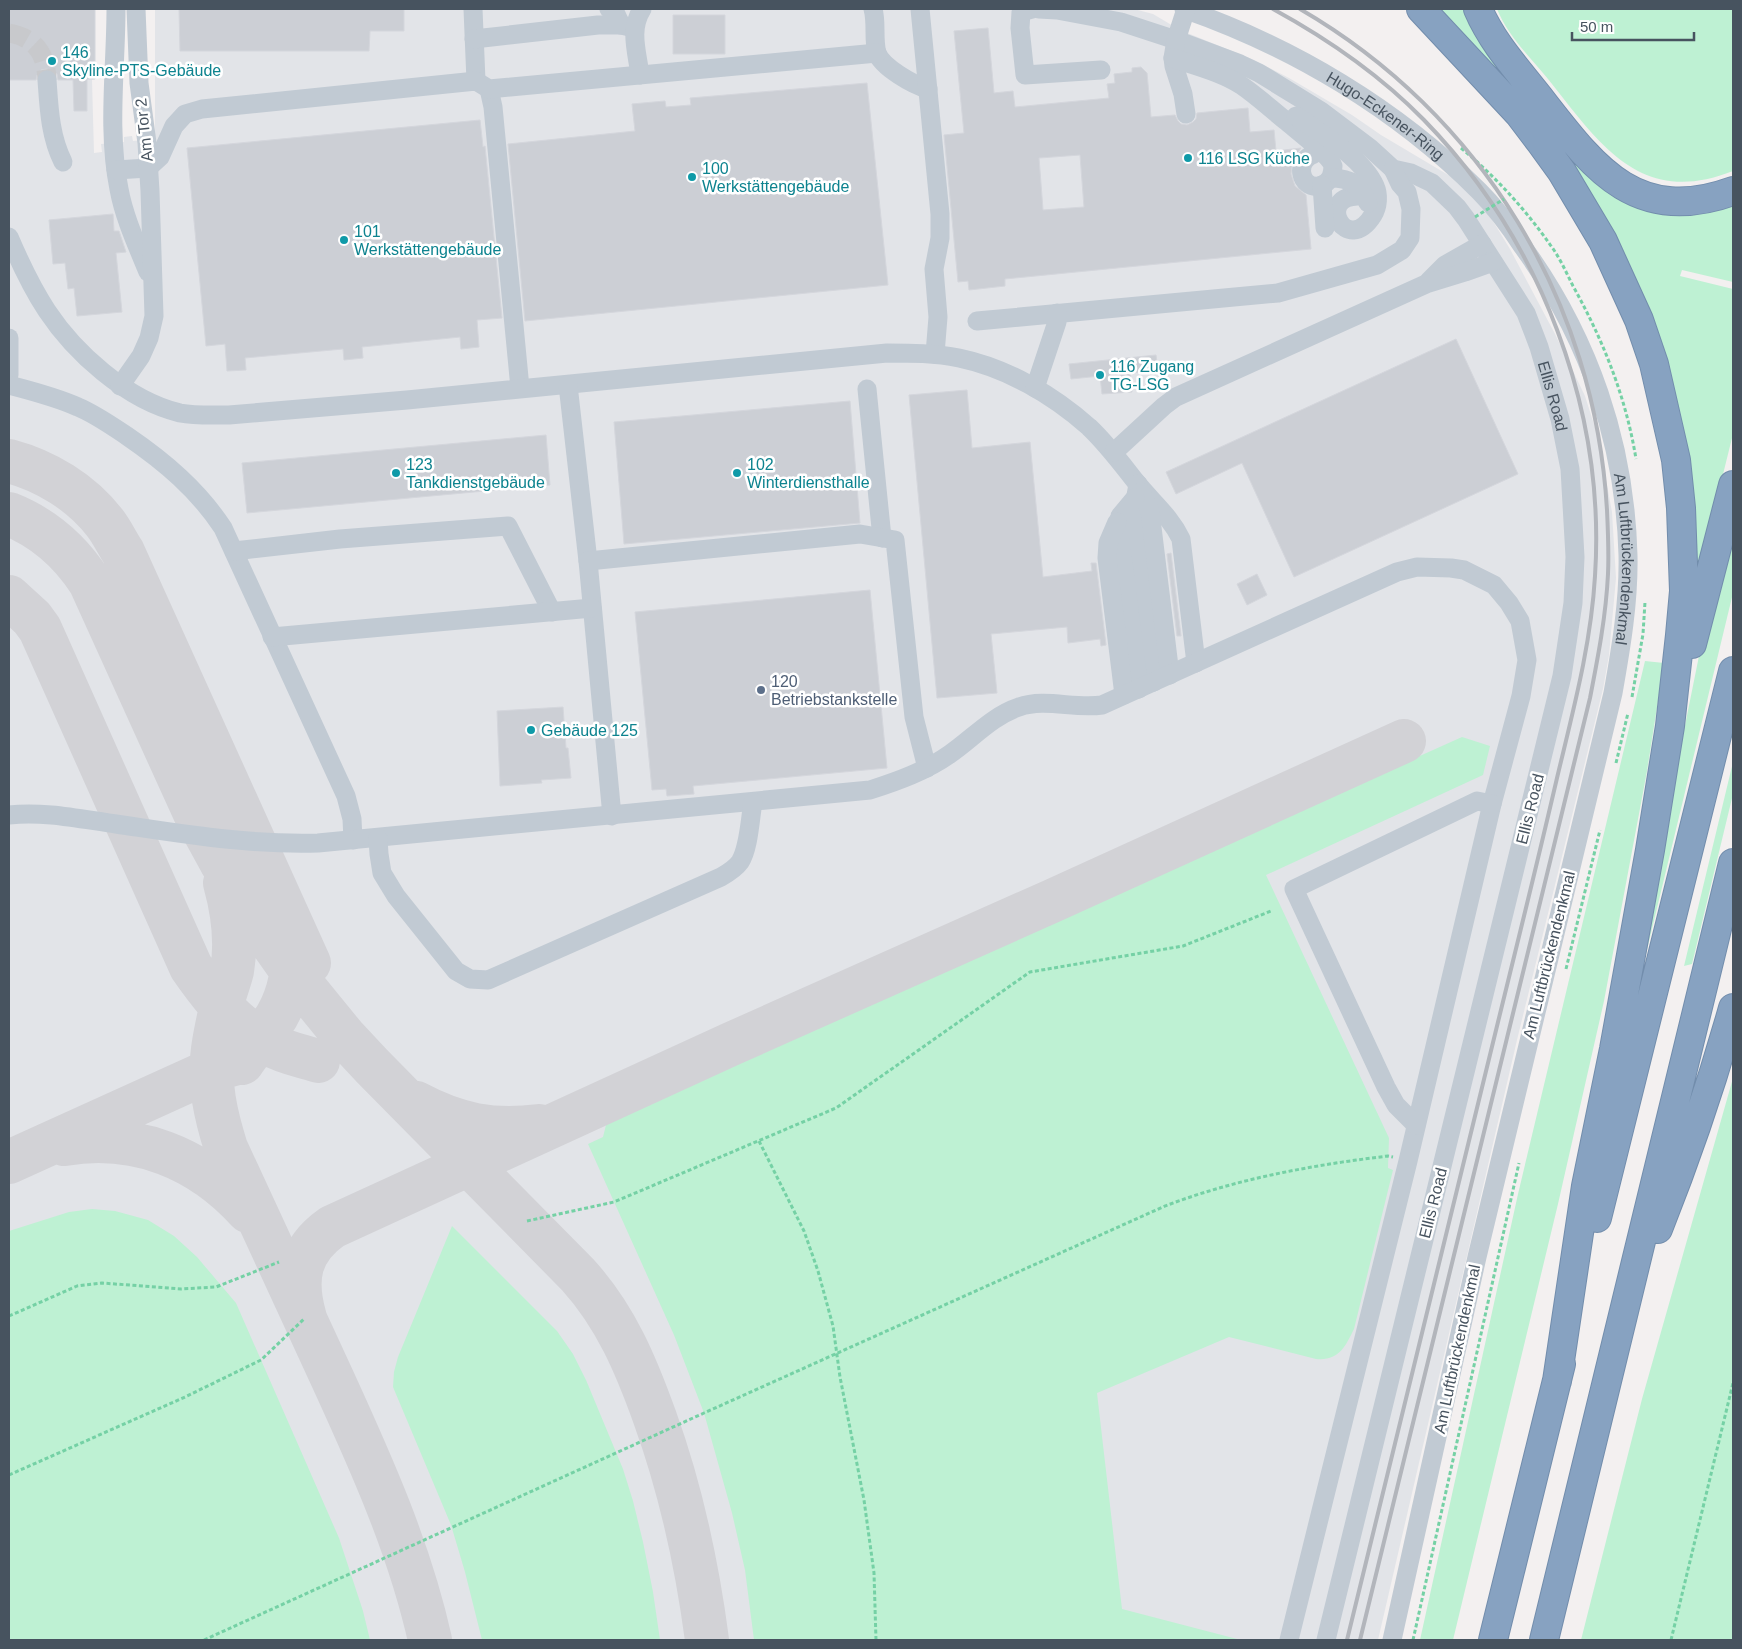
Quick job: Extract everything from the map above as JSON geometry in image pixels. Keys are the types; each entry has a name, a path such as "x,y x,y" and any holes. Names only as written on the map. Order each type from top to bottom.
{"highway":[{"path":"1421,9 1518,114 1562,172 1603,241 1639,320 1654,364 1676,460 1681,508 1684,591 1670,726 1617,1030 1586,1186 1557,1381"},
{"path":"1478,9 1494,40 1572,140 1598,168 1614,181 1643,195 1675,201 1708,199 1733,191"},
{"path":"1670,726 1733,485"},
{"path":"1493,1640 1733,671"},
{"path":"1544,1640 1733,863"},
{"path":"1622,1318 1676,1182 1716,1069 1733,1008"}],"street":[{"name":"Am Tor 2","path":"116,9 113,108 113,143 116,170 119,190 134,238 152,283"},
{"name":"Am Tor 2","path":"120,386 141,356 150,338 154,316 150,191 139,83 136,9"},
{"path":"473,9 474,39 483,85 493,107 520,388"},
{"path":"609,9 615,12 627,27 640,75"},
{"path":"474,39 598,26 627,27 642,9"},
{"path":"873,9 877,53 884,64 917,86 928,89"},
{"path":"920,9 941,227 934,269 938,317 935,354"},
{"path":"1185,9 1175,49 1174,66 1181,86 1186,114"},
{"name":"Hugo-Eckener-Ring","path":"1185,9 1250,35 1294,56 1344,85 1410,131 1480,191 1506,222 1544,276"},
{"path":"1101,70 1025,75 1020,28 1026,10 1056,10 1121,22 1240,84 1262,100 1330,160 1333,167 1326,181 1325,228"},
{"name":"Ellis Road","path":"1175,49 1240,64 1259,73 1321,111 1370,148 1393,169 1421,177 1441,190 1466,219 1526,313 1553,391 1566,447 1573,500 1574,588 1570,633 1562,676 1326,1640"},
{"path":"116,170 148,168 160,157 174,126 185,114 202,109 483,85 640,75 877,53"},
{"path":"47,80 54,140 62,162"},
{"path":"1276,85 1285,106 1328,137 1364,168 1373,180 1377,189 1378,200 1375,211 1361,229 1348,229 1341,225 1336,213 1340,202 1348,197 1358,196"},
{"path":"113,108 142,108"},
{"path":"1314,154 1304,160 1300,169 1304,180 1319,186 1326,181 1349,181 1357,186 1368,204 1368,222"},
{"path":"977,321 1278,293 1377,265 1402,250 1410,238 1411,209 1407,192 1400,184 1393,169"},
{"path":"9,237 39,300 58,327 88,360 120,386 159,406 180,413 229,415 397,401 887,353 935,354 961,358 1004,373 1035,388 1083,422 1114,452 1136,491 1150,511 1147,685"},
{"path":"1426,284 1445,265 1482,244"},
{"path":"1114,452 1176,397 1426,284 1493,262"},
{"name":"Am Luftbrückendenkmal","path":"1392,1640 1477,1257 1612,693 1624,623 1628,580 1627,535 1622,488 1612,434 1595,378 1544,276"},
{"path":"1035,388 1057,322 1057,313"},
{"path":"9,338 9,375"},
{"path":"568,384 588,561 612,816"},
{"path":"9,385 41,393 80,408 114,427 168,465 206,504 224,528 346,796 352,819 353,840"},
{"path":"867,389 882,538"},
{"path":"1136,491 1120,516 1108,543 1107,558 1147,685"},
{"path":"1136,491 1161,508 1175,526 1181,539 1196,663"},
{"path":"234,551 340,539 508,526 552,612"},
{"path":"588,561 860,534 895,540 914,717 927,768"},
{"path":"9,815 60,816 254,843 310,844 870,790 902,780 927,768 949,755 1004,713 1033,704 1089,707 1102,705 1393,574 1417,567 1452,568 1464,570 1494,585 1509,603 1520,621 1527,660 1520,696 1492,804 1408,1161 1289,1640"},
{"path":"272,637 592,608"},
{"path":"1416,1125 1396,1105 1386,1087 1294,889 1476,801 1492,804"},
{"path":"378,838 382,873 396,896 456,971 470,979 488,980 721,877 733,869 739,862 745,848 753,802"}],"path":[{"path":"1474,217 1504,199"},
{"path":"1631,700 1635,684"},
{"path":"1614,771 1629,709"},
{"path":"1566,971 1600,826"},
{"path":"527,1221 614,1202 836,1108 1030,972 1183,946 1271,912"},
{"path":"759,1141 804,1231 831,1316 838,1353 840,1377 864,1500 874,1573 876,1640"},
{"path":"1413,1640 1522,1154"},
{"path":"204,1640 1165,1206 1195,1195 1256,1178 1328,1163 1388,1156 1408,1161"},
{"path":"9,1316 77,1286 102,1283 181,1289 216,1287 279,1262"},
{"path":"9,1475 261,1360 305,1318"},
{"path":"1671,1640 1733,1383"}],"shaded area":[{"path":"9,9 95,9 95,79 92,80 94,153 102,152 101,144 124,142 124,137 132,136 133,141 155,139 155,9 1134,9 1153,14 1180,30 1254,60 1289,78 1455,179 1478,201 1510,249 1585,396 1598,437 1612,512 1616,578 1609,655 1603,689 1517,1040 1378,1640 9,1640"}],"green space":[{"path":"1433,9 1466,9 1598,181 1733,203 1733,282 1682,270 1680,276 1733,289 1733,434 1692,599 1632,286"},
{"path":"1497,9 1733,9 1733,171 1700,180 1672,181 1647,175 1625,163 1604,146 1585,126 1513,37"},
{"path":"1733,511 1733,593 1637,991 1675,775 1701,646"},
{"path":"1645,661 1664,663 1647,771 1604,1001 1558,1204 1453,1640 1420,1640 1518,1194"},
{"path":"1462,737 1490,746 1483,775 1266,875 1389,1138 1388,1168 1393,1170 1354,1329 1348,1342 1336,1355 1330,1358 1316,1359 1229,1337 1097,1393 1122,1609 1241,1640 754,1640 745,1570 732,1513 704,1413 674,1335 588,1144 603,1137 607,1121"},
{"path":"1733,762 1733,794 1692,964 1684,966"},
{"path":"1733,1078 1733,1640 1581,1640 1642,1399"},
{"path":"92,1209 115,1211 148,1220 174,1236 197,1257 236,1303 339,1538 363,1611 370,1640 9,1640 9,1231 69,1212"},
{"path":"452,1226 557,1331 573,1354 586,1380 623,1469 633,1501 653,1592 660,1640 482,1640 451,1525 393,1387 398,1357"}],"building":[{"name":"146 Skyline-PTS-Gebäude","path":"9,9 95,9 95,79 87,79 87,111 74,111 73,80 58,80 57,74 51,70 41,70 36,80 9,80"},
{"path":"179,9 404,9 404,31 370,31 369,51 180,51"},
{"path":"673,15 725,15 725,54 673,54"},
{"name":"116 LSG Küche","path":"988,28 994,93 1013,91 1015,107 1109,98 1107,84 1115,83 1114,74 1132,72 1132,68 1141,67 1147,73 1151,117 1175,115 1181,124 1187,125 1196,119 1197,113 1248,108 1250,132 1274,130 1276,151 1301,148 1293,159 1291,174 1295,186 1306,195 1311,249 1005,279 1005,286 969,290 968,281 958,282 944,135 964,133 954,31","holes":["1080,155 1084,207 1043,210 1039,158"]},
{"name":"100 Werkstättengebäude","path":"867,83 888,285 525,321 508,144 635,131 632,104 665,101 666,107 691,105 690,98"},
{"name":"101 Werkstättengebäude","path":"480,120 483,147 485,146 502,318 477,320 479,347 461,349 460,337 362,347 363,358 344,360 343,349 245,358 246,370 227,371 225,344 206,346 187,148"},
{"path":"113,214 114,231 119,231 126,252 116,253 122,312 77,316 74,288 68,289 65,263 53,264 49,220"},
{"path":"1456,339 1518,474 1294,577 1242,463 1176,494 1166,472"},
{"name":"116 Zugang TG-LSG","path":"1156,355 1158,370 1130,373 1132,392 1102,394 1100,376 1071,379 1069,364"},
{"path":"967,390 972,448 1030,442 1043,577 1092,571 1091,563 1096,563 1106,645 1101,646 1100,639 1068,643 1067,627 991,634 997,693 937,698 909,395"},
{"name":"102 Winterdiensthalle","path":"850,401 860,523 624,544 614,422"},
{"name":"123 Tankdienstgebäude","path":"546,435 550,485 247,513 242,463"},
{"path":"1171,553 1181,636 1177,636 1167,554"},
{"path":"1257,574 1267,595 1247,605 1237,584"},
{"name":"120 Betriebstankstelle","path":"870,590 887,768 693,786 694,794 667,796 666,789 652,790 635,612"},
{"name":"Gebäude 125","path":"563,707 566,748 568,748 571,778 541,780 542,783 500,786 497,711"}],"taxiway":[{"path":"9,461 49,477 74,492 105,523 123,552 309,963"},
{"path":"9,514 45,533 74,560 90,582 198,820 260,926 295,976 344,1036 372,1066 578,1275 614,1325 624,1342 640,1379 673,1472 693,1555 707,1640"},
{"path":"9,597 32,618 40,629 191,967 217,1001 247,1030 276,1048 318,1061"},
{"path":"305,1318 300,1291 302,1267 312,1246 332,1227 731,1044 1404,741"},
{"path":"225,883 232,916 234,949 232,971 220,1013 212,1062 212,1087 219,1124 226,1148 376,1476 412,1573 430,1640"},
{"path":"242,1063 277,1017 288,989 292,970 293,950"},
{"path":"9,1162 212,1070 237,1063"},
{"path":"416,1103 446,1117 476,1125 506,1128 539,1126"},
{"path":"64,1144 91,1141 116,1142 141,1146 165,1153 188,1163 209,1176 248,1211"}],"tunnel":[{"path":"9,33 26,39 38,49 42,55 47,80"}],"railway":[{"path":"1273,9 1333,45 1390,88 1424,120 1465,167 1501,218 1532,273 1557,330 1576,390 1589,451 1596,513 1593,602 1575,703 1347,1640"},
{"path":"1300,9 1365,52 1423,102 1474,159 1517,220 1552,287 1579,358 1598,433 1608,534 1607,590 1599,652 1590,698 1360,1640"}],"place":[{"name":"146 Skyline-PTS-Gebäude","path":"52,61"},
{"name":"116 LSG Küche","path":"1188,158"},
{"name":"100 Werkstättengebäude","path":"692,177"},
{"name":"101 Werkstättengebäude","path":"344,240"},
{"name":"116 Zugang TG-LSG","path":"1100,375"},
{"name":"123 Tankdienstgebäude","path":"396,473"},
{"name":"102 Winterdiensthalle","path":"737,473"},
{"name":"120 Betriebstankstelle","path":"761,690"},
{"name":"Gebäude 125","path":"531,730"}]}
